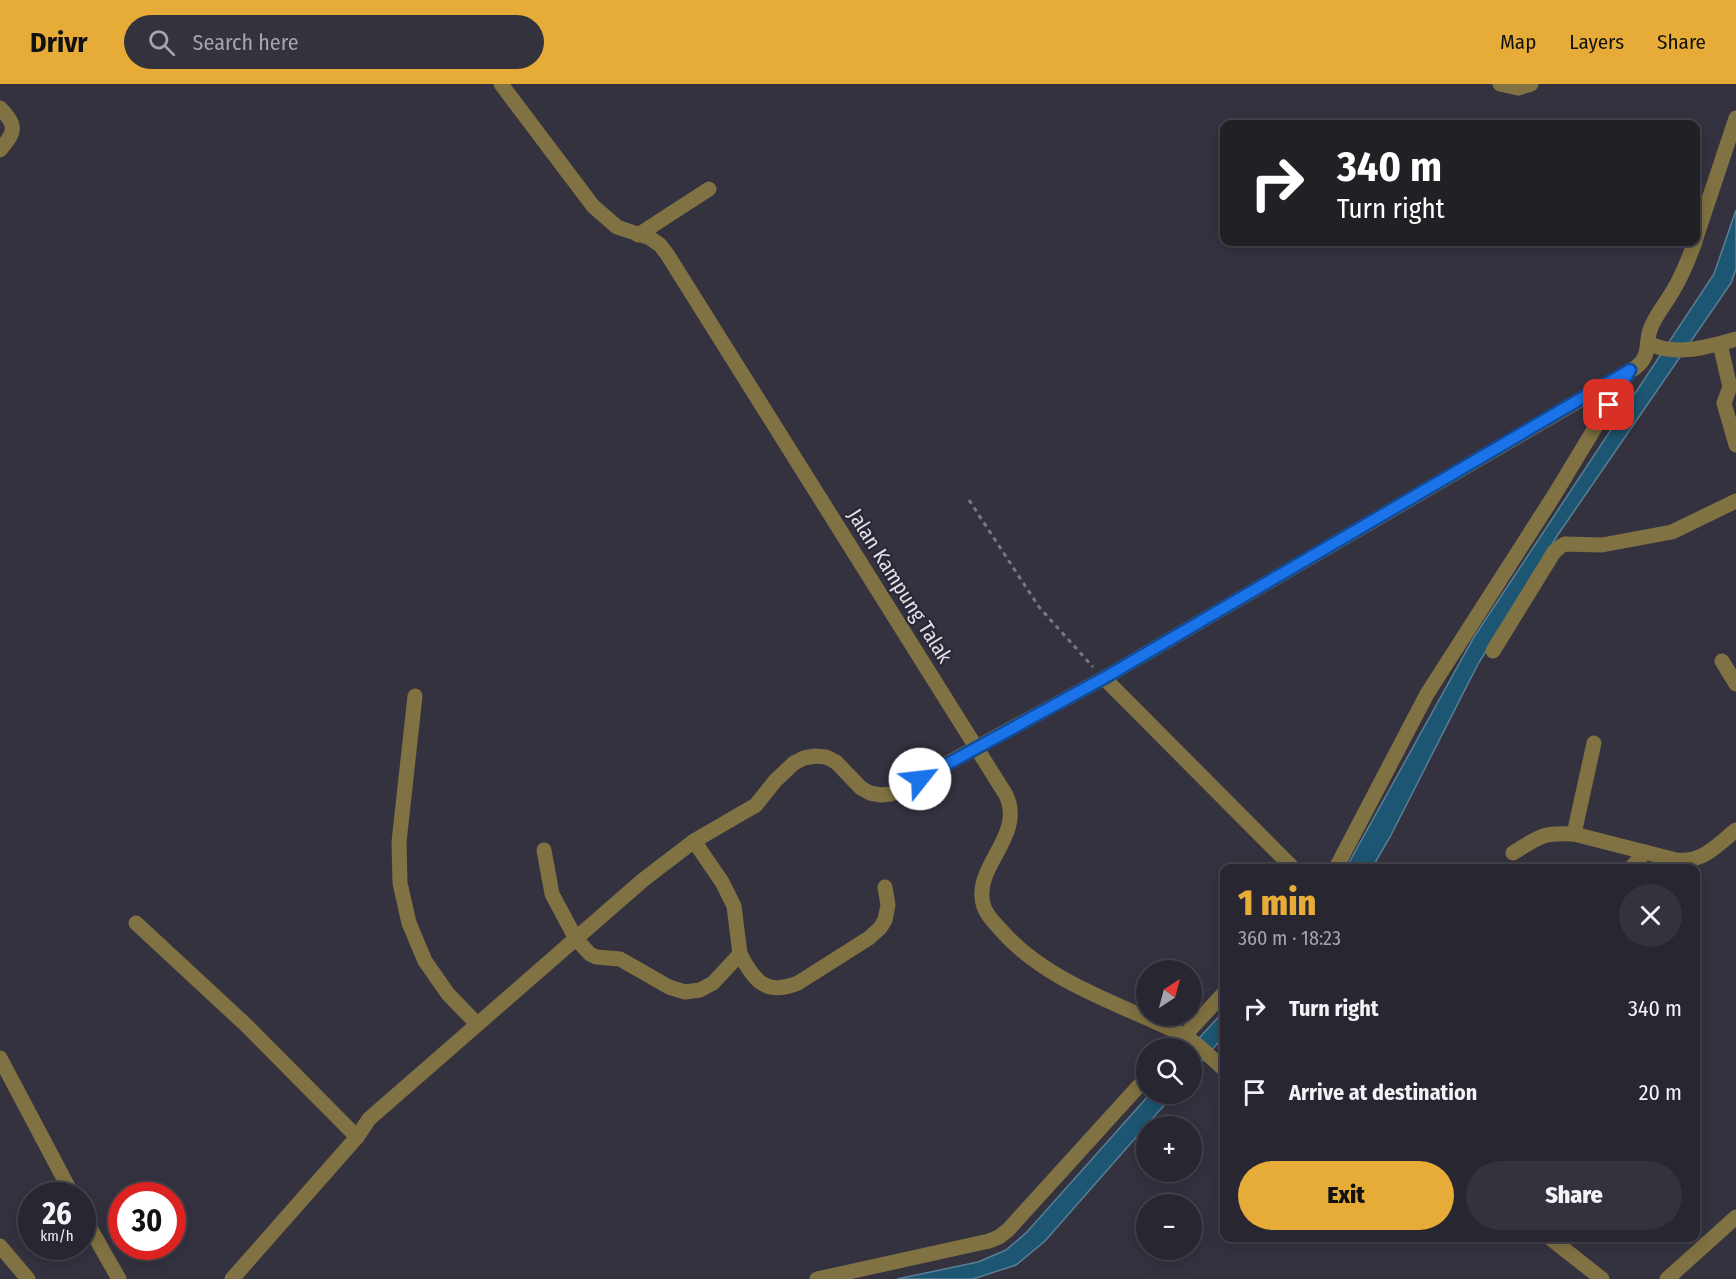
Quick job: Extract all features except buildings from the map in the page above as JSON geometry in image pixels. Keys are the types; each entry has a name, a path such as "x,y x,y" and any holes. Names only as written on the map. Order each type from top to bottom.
{"street":[{"name":"Jalan Kampung Talak","path":"501,84 593,206 617,226 650,238 667,254 1006,795 1012,816 982,887 983,904 991,919 1013,944 1043,967 1076,986 1186,1038"},
{"path":"1500,84 1518,88 1531,84"},
{"path":"0,108 13,124 13,131 0,150"},
{"path":"1700,226 1736,118"},
{"path":"638,235 709,189"},
{"path":"1653,346 1650,329 1674,289 1693,246"},
{"path":"1653,346 1692,350 1736,339"},
{"path":"1720,344 1729,385 1724,404 1736,445"},
{"path":"232,1279 357,1137 369,1119 643,880 694,841 756,805 775,781 794,763 804,758 826,757 836,762 861,788 870,793 891,794 901,790 1104,678 1630,370 1641,363 1653,346"},
{"path":"1338,864 1427,694 1555,494 1630,370"},
{"path":"1493,651 1554,552 1561,546 1569,544 1602,545 1672,532 1736,501"},
{"path":"1722,661 1736,684"},
{"path":"1104,678 1289,864"},
{"path":"415,696 399,842 400,883 409,923 425,961 448,994 477,1024"},
{"path":"1574,834 1594,743"},
{"path":"1513,853 1546,834 1559,833 1574,834 1676,860 1696,859 1708,853 1736,830"},
{"path":"694,841 722,882 734,906 740,954 749,973 766,986 788,987 798,983 873,935 885,920 888,905 885,887"},
{"path":"544,850 552,894 576,939 590,954 596,957 620,959 669,987 685,992 700,990 713,983 740,954"},
{"path":"1634,864 1645,852"},
{"path":"136,923 247,1026 357,1137"},
{"path":"1189,1038 1220,998"},
{"name":"Jalan Kampung Talak","path":"1202,1051 1220,1066"},
{"path":"0,1058 66,1182"},
{"path":"817,1279 999,1237 1008,1230 1136,1089"},
{"path":"1667,1279 1736,1217"},
{"path":"96,1239 119,1279"},
{"path":"1555,1242 1602,1279"},
{"path":"0,1246 28,1279"}],"path":[{"path":"969,500 1039,607 1104,678"}],"water":[{"path":"1736,210 1736,269 1731,283 1557,536 1478,664 1374,864 1348,864 1474,637 1714,274"},
{"path":"1220,1015 1220,1041 1202,1061 1202,1038 1199,1038"},
{"path":"1141,1104 1165,1104 1155,1116 1136,1116 1136,1137 1045,1241 1016,1265 973,1279 897,1279 978,1262 1006,1250 1027,1232"}],"route":[{"path":"920,779 1104,678 1630,370 1609,405"}]}
